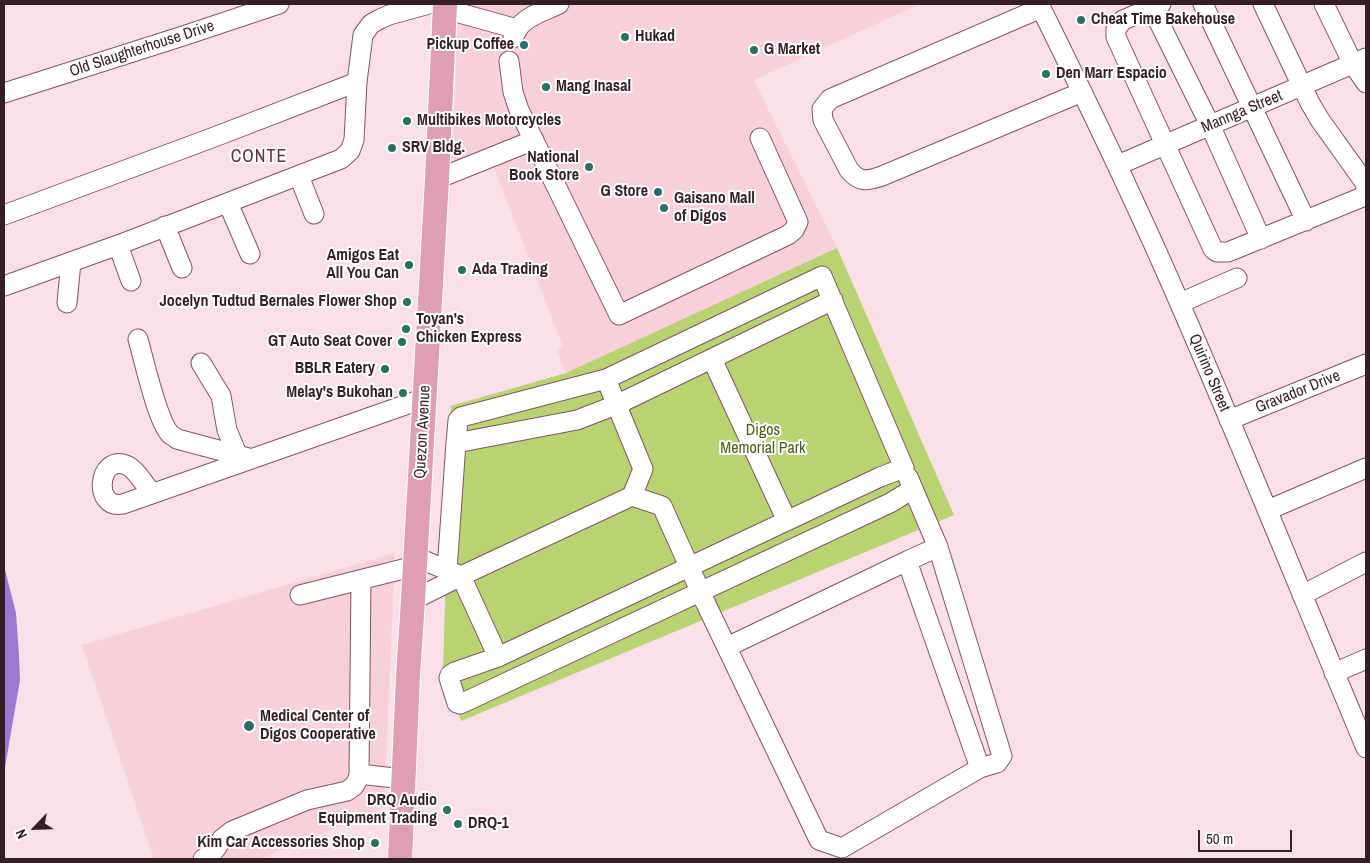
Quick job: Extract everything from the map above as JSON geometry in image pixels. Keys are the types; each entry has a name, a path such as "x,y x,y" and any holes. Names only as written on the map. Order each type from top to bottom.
{"main road":[{"name":"Quezon Avenue","path":"400,859 408,676 437,179 440,6"}],"street":[{"name":"Old Slaughterhouse Drive","path":"4,93 279,4"},
{"path":"4,286 118,245 341,159 350,151 354,140 361,41 366,29 380,19 389,15 440,6 515,34 523,22 559,4"},
{"path":"1203,4 1306,221"},
{"path":"1261,239 1157,6 1123,20 1117,26 1115,32 1213,249 1217,252 1228,252 1261,239 1306,221 1360,198 1364,196 1366,191 1363,180 1320,120 1301,86 1263,4"},
{"path":"1324,4 1359,61 1366,83"},
{"path":"1040,6 830,99 822,109 823,120 849,170 855,177 865,180 882,176 1082,92"},
{"name":"Quirino Street","path":"1040,6 1118,165 1180,303 1366,748"},
{"path":"509,61 513,92 519,110 619,314 788,235 794,230 798,222 760,138"},
{"name":"Mannga Street","path":"1118,165 1359,61"},
{"path":"4,215 357,82"},
{"path":"437,179 534,140"},
{"path":"299,176 314,214"},
{"path":"228,203 250,254"},
{"path":"165,226 182,268"},
{"path":"118,245 131,281"},
{"path":"67,303 71,262"},
{"path":"498,656 454,573 458,420 461,417 606,379 822,276 938,547 1002,756 997,763 980,768 842,848 819,840 662,506 643,470 606,379"},
{"path":"1180,303 1237,278"},
{"path":"456,443 577,420 616,405 833,300"},
{"path":"138,339 158,411 170,434 177,439 244,456"},
{"path":"712,359 787,521"},
{"path":"201,363 221,396 228,430 244,456"},
{"name":"Gravador Drive","path":"1229,420 1366,364"},
{"path":"152,494 244,456 425,398"},
{"path":"904,468 880,477 498,656 450,675 449,678 457,703 460,704 469,700 890,503 913,489"},
{"path":"1268,510 1366,468"},
{"path":"632,496 643,470"},
{"path":"413,600 454,573 632,496 662,506"},
{"path":"727,646 938,547"},
{"path":"300,596 361,580 416,561 454,573"},
{"path":"907,562 980,768"},
{"path":"1302,595 1366,562"},
{"path":"203,859 213,852 222,839 232,831 307,800 347,791 354,786 358,779 361,580"},
{"path":"1334,672 1366,659"},
{"path":"359,774 403,779"}],"shaded area":[{"name":"Gaisano Mall of Digos","path":"458,4 920,4 754,80 837,248 566,373 557,351 563,347 494,167 452,184"},
{"name":"Medical Center of Digos Cooperative","path":"395,553 384,808 260,859 154,859 82,645"},
{"path":"4,566 16,613 20,680 4,773"}],"green space":[{"name":"Digos Memorial Park","path":"837,248 954,515 461,721 443,670 451,406 566,373"}],"place":[{"name":"Cheat Time Bakehouse","path":"1081,20"},
{"name":"Hukad","path":"625,37"},
{"name":"Pickup Coffee","path":"524,45"},
{"name":"G Market","path":"754,50"},
{"name":"Den Marr Espacio","path":"1046,74"},
{"name":"Mang Inasal","path":"546,87"},
{"name":"Multibikes Motorcycles","path":"407,121"},
{"name":"SRV Bldg.","path":"392,148"},
{"name":"National Book Store","path":"589,167"},
{"name":"G Store","path":"658,192"},
{"name":"Gaisano Mall of Digos","path":"664,208"},
{"name":"Amigos Eat All You Can","path":"409,265"},
{"name":"Ada Trading","path":"462,270"},
{"name":"Jocelyn Tudtud Bernales Flower Shop","path":"407,302"},
{"name":"Toyan's Chicken Express","path":"406,329"},
{"name":"GT Auto Seat Cover","path":"402,342"},
{"name":"BBLR Eatery","path":"385,369"},
{"name":"Melay's Bukohan","path":"403,393"},
{"name":"Medical Center of Digos Cooperative","path":"249,726"},
{"name":"DRQ Audio Equipment Trading","path":"447,810"},
{"name":"DRQ-1","path":"458,824"},
{"name":"Kim Car Accessories Shop","path":"375,843"}],"district":[{"name":"CONTE","path":"259,157"}]}
